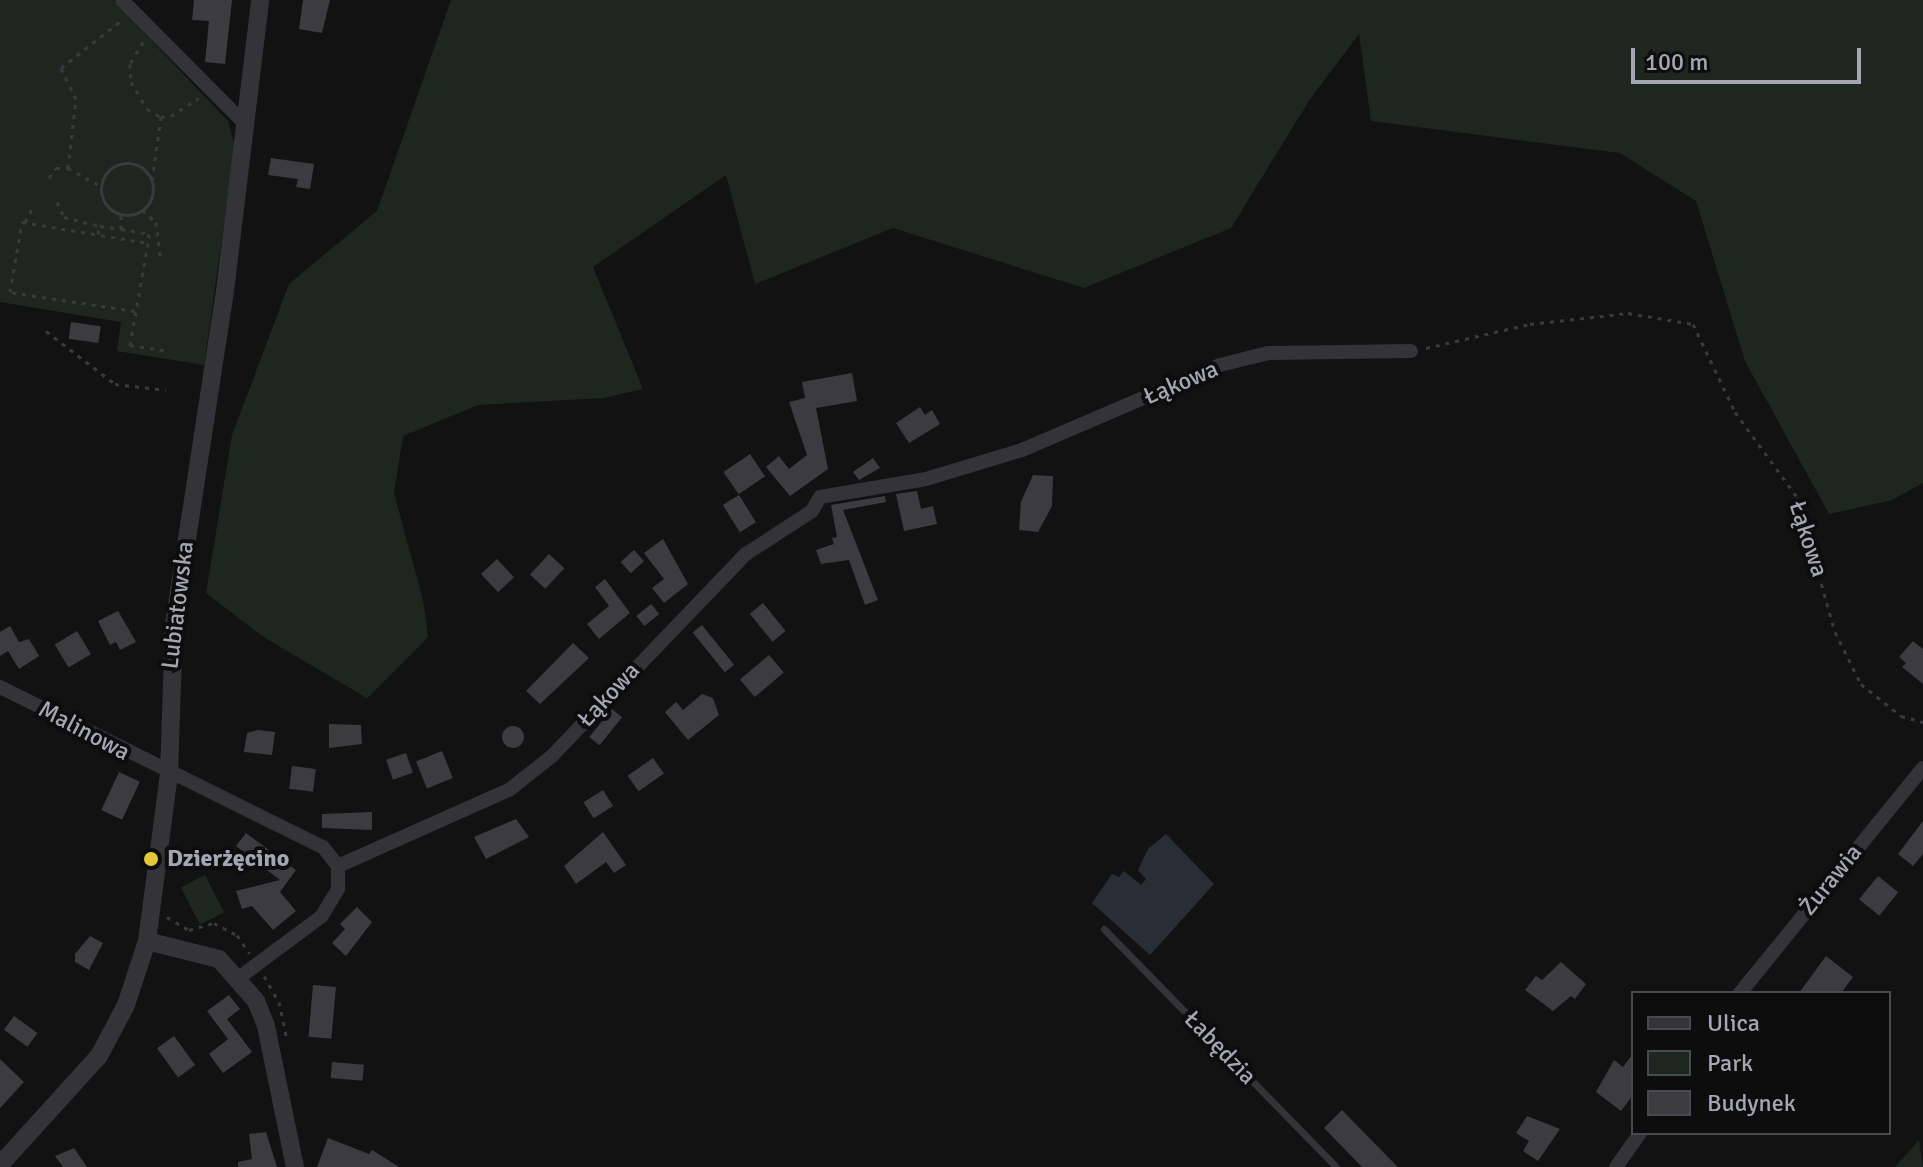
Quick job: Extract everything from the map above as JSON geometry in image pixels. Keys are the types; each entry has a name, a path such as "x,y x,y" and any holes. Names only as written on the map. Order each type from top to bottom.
{"street":[{"name":"Lubiatowska","path":"0,1165 99,1056 126,1005 147,941 169,775 174,624 246,125 260,0"},
{"path":"126,5 246,125"},
{"name":"Łąkowa","path":"338,866 509,790 552,756 746,554 812,511 820,497 926,479 1022,450 1220,365 1268,353 1411,351"},
{"name":"Malinowa","path":"0,687 169,775"},
{"name":"Żurawia","path":"1742,991 1923,768"},
{"path":"169,775 323,847 338,866 338,889 322,916 240,977"},
{"path":"147,941 219,959 240,977 266,1026 295,1167"},
{"path":"1616,1167 1639,1135"}],"lane":[{"name":"Łabędzia","path":"1104,929 1336,1167"}],"path":[{"path":"68,168 76,99 61,68 117,28 126,5"},
{"path":"152,34 135,52 131,82 142,103 161,117"},
{"path":"161,117 184,109 209,91"},
{"path":"49,178 56,168 68,168 100,186 105,204 121,214 142,210 152,197 161,117"},
{"path":"100,186 118,163 139,165 152,180"},
{"path":"57,202 64,217 149,234 130,345 166,351"},
{"path":"34,205 25,222 10,292 135,311"},
{"path":"142,210 156,222 161,261"},
{"path":"121,214 121,229"},
{"path":"25,222 148,243"},
{"path":"98,235 100,226"},
{"name":"Łąkowa","path":"1411,351 1530,324 1628,313 1693,324 1735,412 1797,497 1835,632 1861,684 1901,716 1923,722"},
{"path":"46,331 115,384 166,390"},
{"path":"163,908 181,927 214,923 237,935 256,965"}],"green space":[{"path":"0,0 113,0 228,121 235,147 204,365 117,351 121,322 0,302"},
{"path":"451,0 1923,0 1923,483 1892,500 1829,514 1745,361 1696,201 1620,153 1371,121 1359,34 1310,99 1231,228 1084,288 893,228 755,284 726,175 593,267 643,389 604,398 478,405 403,436 394,493 423,600 428,637 367,698 265,638 206,593 232,435 289,284 377,211"},
{"path":"205,875 224,912 200,925 181,887"},
{"path":"1919,1140 1923,1167 1895,1167"}],"shaded area":[{"path":"1166,834 1214,884 1150,955 1092,903 1112,874 1119,877 1124,871 1141,885 1146,879 1138,870 1148,849"}],"building":[{"path":"194,0 232,0 225,64 205,62 209,21 192,20"},
{"path":"303,0 330,0 322,33 299,29"},
{"path":"271,158 314,164 310,189 296,187 298,179 268,175"},
{"path":"71,322 101,326 98,343 69,339"},
{"path":"852,373 857,401 816,408 828,469 790,496 766,467 779,456 789,469 807,455 789,402 805,398 802,382"},
{"path":"920,407 925,415 932,410 940,424 909,443 896,423"},
{"path":"750,454 765,476 739,494 723,472"},
{"path":"873,458 880,468 859,480 853,472"},
{"path":"1033,475 1053,476 1052,506 1038,532 1019,530 1021,502"},
{"path":"917,491 921,509 933,506 937,524 904,531 896,494"},
{"path":"739,495 756,522 740,532 723,505"},
{"path":"885,496 886,502 843,510 878,600 865,605 849,560 821,564 816,550 834,544 832,538 837,537 831,505"},
{"path":"663,539 688,584 664,603 652,588 664,579 644,553"},
{"path":"634,550 644,561 631,573 621,562"},
{"path":"549,554 564,568 545,589 530,574"},
{"path":"497,559 514,577 498,592 481,574"},
{"path":"605,579 630,613 599,639 587,624 609,606 595,587"},
{"path":"763,603 786,631 772,642 750,614"},
{"path":"651,604 659,614 644,626 636,616"},
{"path":"118,611 136,642 120,650 116,642 110,645 98,621"},
{"path":"702,625 734,665 725,672 693,633"},
{"path":"10,626 19,642 29,639 39,656 19,669 8,651 0,656 0,632"},
{"path":"77,631 91,654 69,668 55,644"},
{"path":"1913,641 1923,649 1923,684 1902,667 1906,663 1899,657"},
{"path":"573,643 589,658 540,704 526,691"},
{"path":"769,655 784,673 755,697 740,679"},
{"path":"702,694 713,698 719,715 688,740 665,712 676,702 683,710"},
{"path":"612,709 622,717 599,745 589,737"},
{"path":"329,724 361,725 362,744 329,748"},
{"path":"509,726 517,726 524,737 517,748 509,748 502,741 502,733"},
{"path":"258,730 275,732 272,755 244,752 247,733"},
{"path":"442,751 453,778 427,788 416,761"},
{"path":"406,753 413,773 393,780 386,760"},
{"path":"653,758 664,774 639,791 628,776"},
{"path":"292,766 316,769 313,792 289,789"},
{"path":"119,772 140,782 122,820 101,810"},
{"path":"603,790 613,806 594,818 583,802"},
{"path":"372,812 372,830 322,828 322,814"},
{"path":"516,819 529,837 486,859 474,837"},
{"path":"1923,821 1923,854 1913,866 1898,854"},
{"path":"603,832 626,865 614,873 606,862 576,884 564,866"},
{"path":"246,833 296,870 280,892 296,911 273,930 252,906 242,909 236,891 280,880 236,846"},
{"path":"1878,876 1898,892 1879,916 1859,899"},
{"path":"357,907 372,922 346,956 332,943 345,929 340,924"},
{"path":"90,936 103,943 89,970 75,962 75,954"},
{"path":"1826,956 1853,977 1842,991 1800,991"},
{"path":"1561,962 1586,984 1575,999 1571,996 1553,1011 1525,990 1536,976 1542,980"},
{"path":"313,985 336,987 331,1039 308,1037"},
{"path":"229,995 240,1009 227,1019 252,1052 223,1073 209,1054 228,1039 207,1011"},
{"path":"14,1016 37,1033 27,1047 4,1030"},
{"path":"174,1036 195,1065 178,1077 157,1048"},
{"path":"1631,1057 1631,1098 1621,1111 1596,1092 1614,1060 1623,1067"},
{"path":"0,1059 24,1082 0,1108"},
{"path":"332,1062 364,1065 362,1081 331,1078"},
{"path":"1342,1110 1398,1167 1362,1167 1324,1128"},
{"path":"1527,1116 1560,1129 1538,1161 1523,1151 1529,1141 1516,1133"},
{"path":"266,1132 277,1167 238,1167 238,1162 252,1159 249,1134"},
{"path":"328,1138 369,1154 372,1150 399,1167 317,1167"},
{"path":"74,1148 87,1167 63,1167 55,1156"}],"place":[{"name":"Dzierżęcino","path":"151,859"}]}
